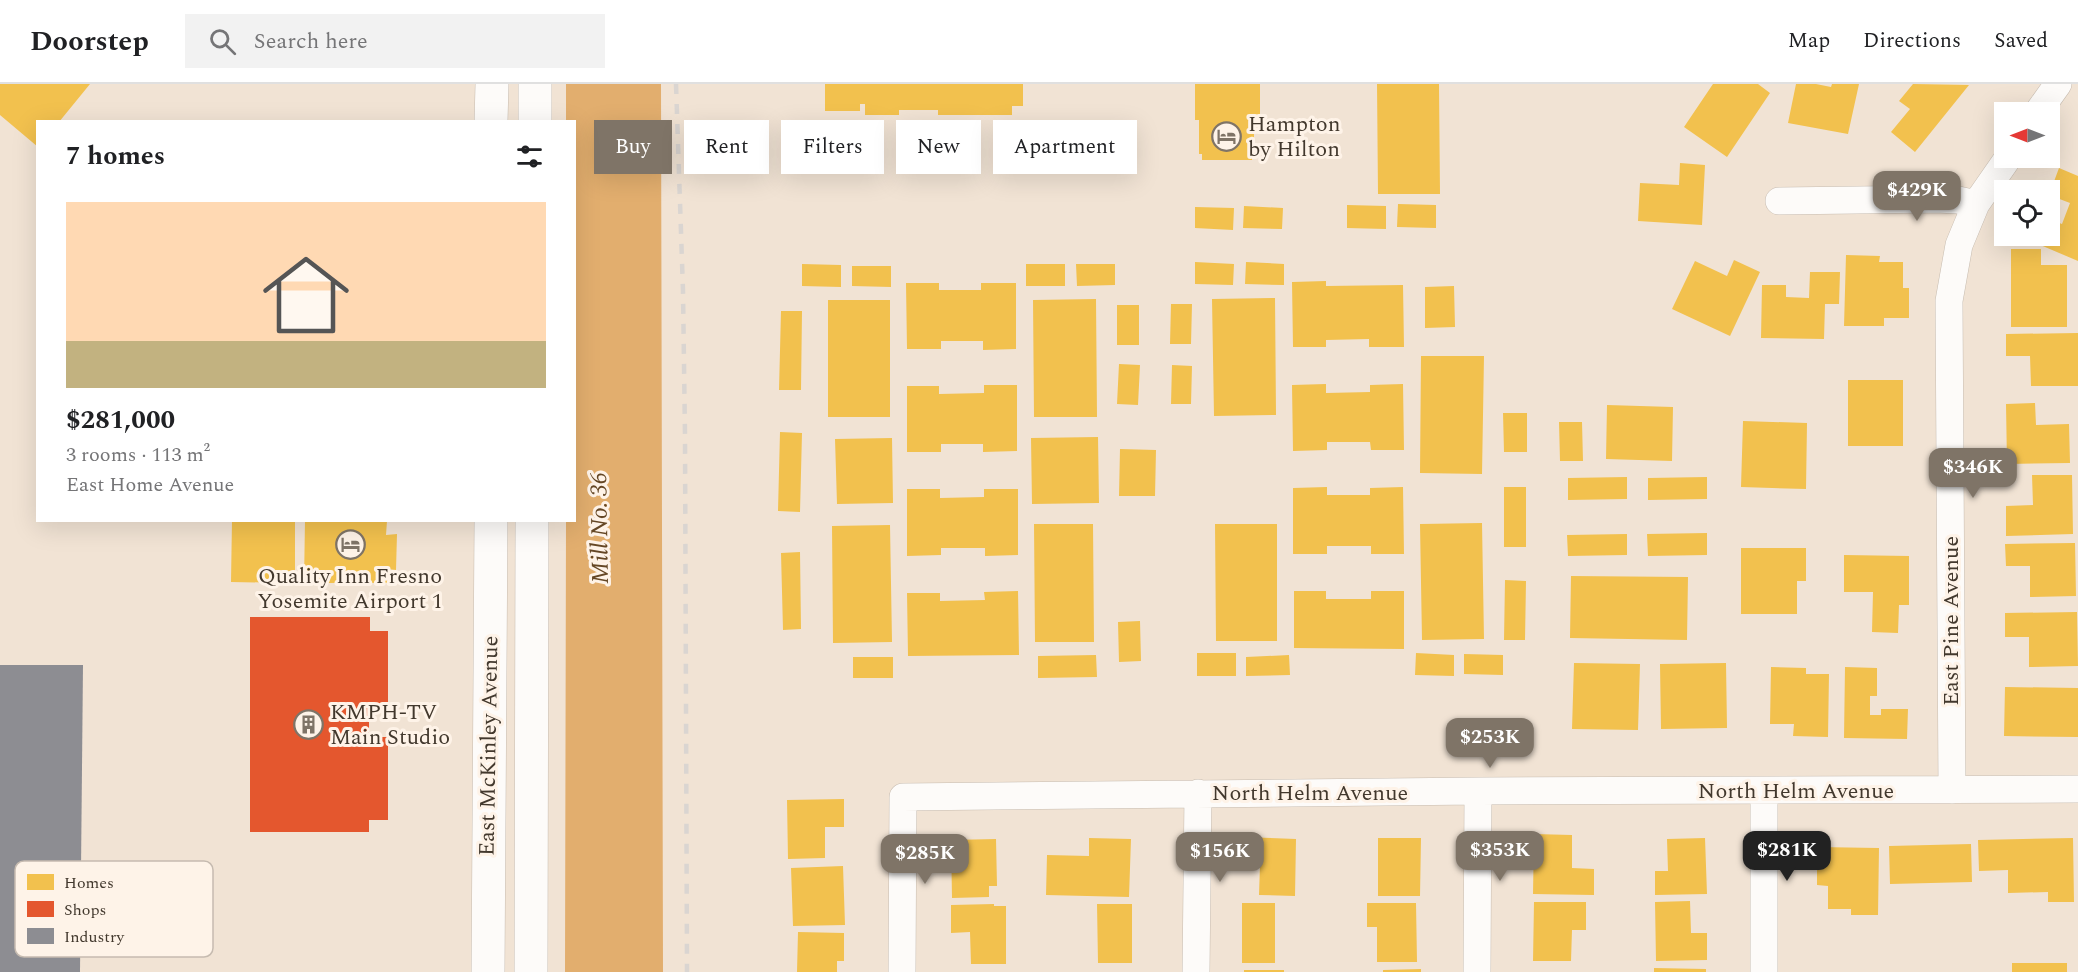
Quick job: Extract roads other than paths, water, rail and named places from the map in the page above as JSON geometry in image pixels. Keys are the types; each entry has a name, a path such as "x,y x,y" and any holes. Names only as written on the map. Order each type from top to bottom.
{"main road":[{"path":"492,84 492,120"},
{"path":"513,84 513,120"},
{"path":"535,84 535,120"},
{"name":"East McKinley Avenue","path":"488,972 491,522"},
{"name":"East McKinley Avenue","path":"531,972 532,522"}],"street":[{"path":"2045,102 2058,84"},
{"name":"East Pine Avenue","path":"1952,790 1949,301 1959,245 1976,204 2001,168"},
{"path":"1779,201 1936,199 1976,204"},
{"name":"North Helm Avenue","path":"902,972 903,797 1478,791 1764,792 2078,789"},
{"path":"1477,972 1478,791"},
{"path":"1764,792 1764,972"},
{"path":"1196,972 1198,793"}],"water":[{"name":"Mill No. 36","path":"566,84 661,84 661,120 594,120 594,174 661,174 663,972 565,972 566,522 576,522 576,120 566,120"}],"railway":[{"path":"676,84 685,435 687,972"}],"place":[{"name":"Hampton by Hilton","path":"1227,137"},
{"name":"Quality Inn Fresno Yosemite Airport 1","path":"350,544"},
{"name":"KMPH-TV Main Studio","path":"309,725"}]}
